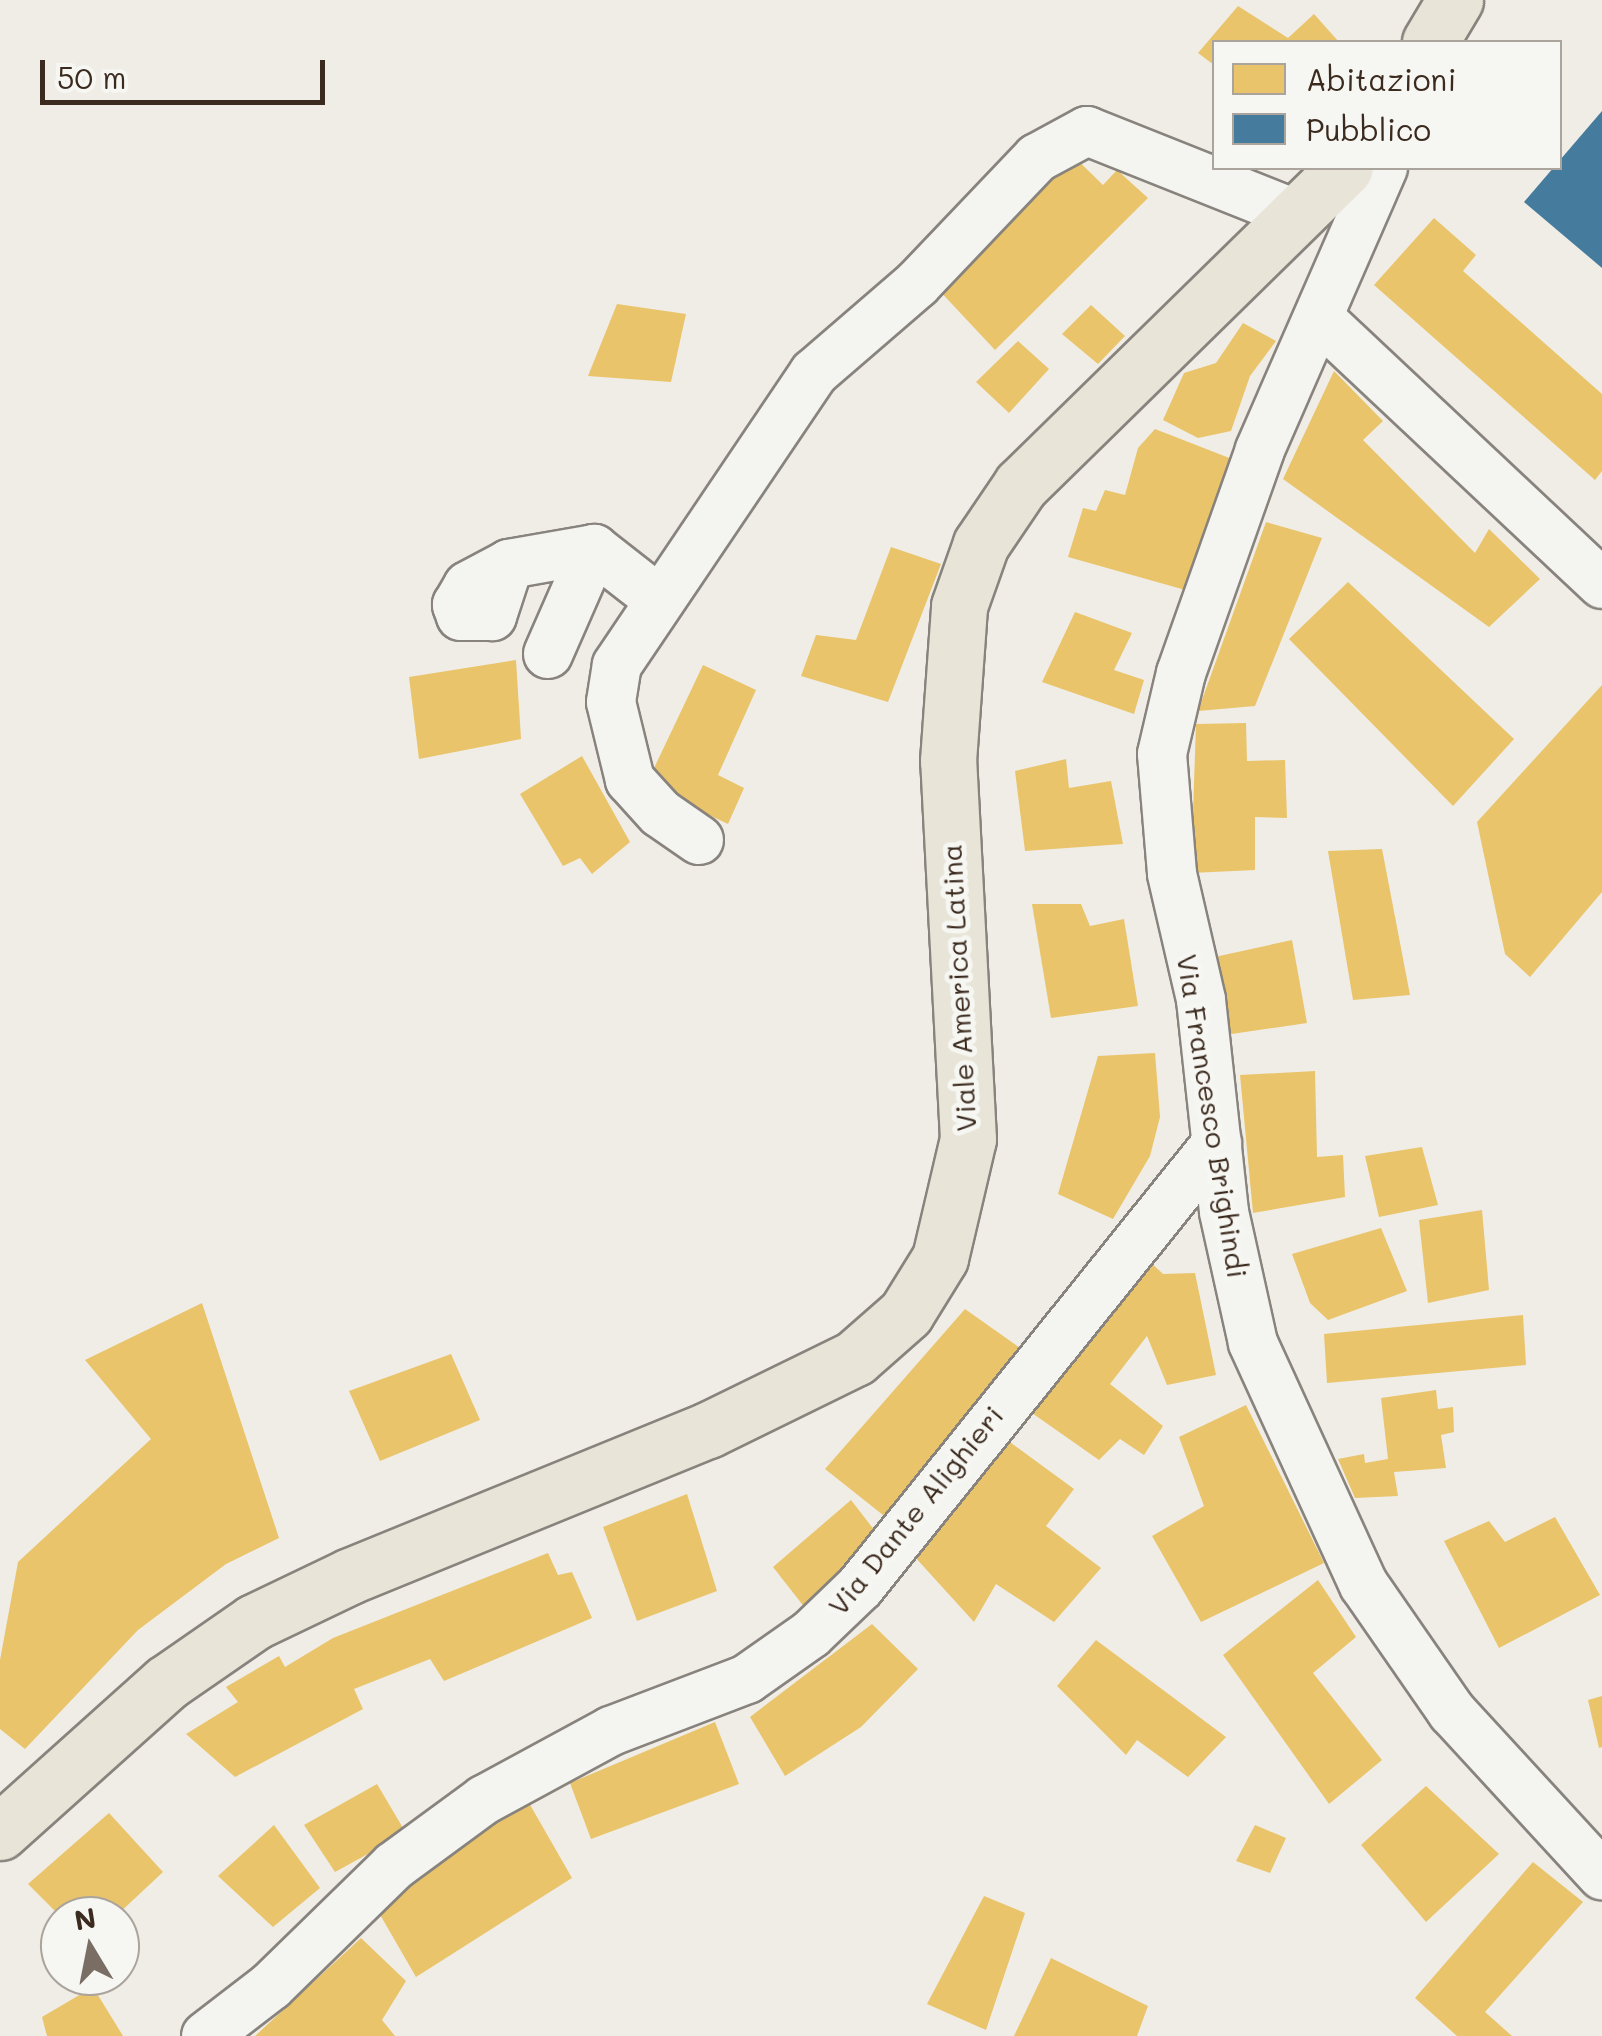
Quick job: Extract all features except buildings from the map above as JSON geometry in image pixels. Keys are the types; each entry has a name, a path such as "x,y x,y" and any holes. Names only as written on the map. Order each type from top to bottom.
{"main road":[{"path":"1431,40 1455,0"},
{"name":"Viale America Latina","path":"0,1832 166,1682 254,1622 350,1576 708,1430 855,1358 906,1313 940,1258 968,1139 948,760 958,606 981,544 1020,485 1343,170"}],"street":[{"path":"698,840 660,813 630,780 616,741 611,702 617,665 814,373 916,284 1037,158 1087,131 1298,215"},
{"name":"Via Francesco Brighindi","path":"1381,170 1253,469 1181,673 1162,754 1172,874 1201,1000 1224,1212 1252,1343 1364,1585 1452,1712 1602,1876"},
{"path":"1320,318 1602,584"},
{"path":"509,564 594,549 658,600"},
{"path":"548,654 594,549"},
{"name":"Via Dante Alighieri","path":"206,2036 272,1986 394,1866 484,1800 610,1731 747,1678 811,1634 860,1587 1217,1143"}]}
